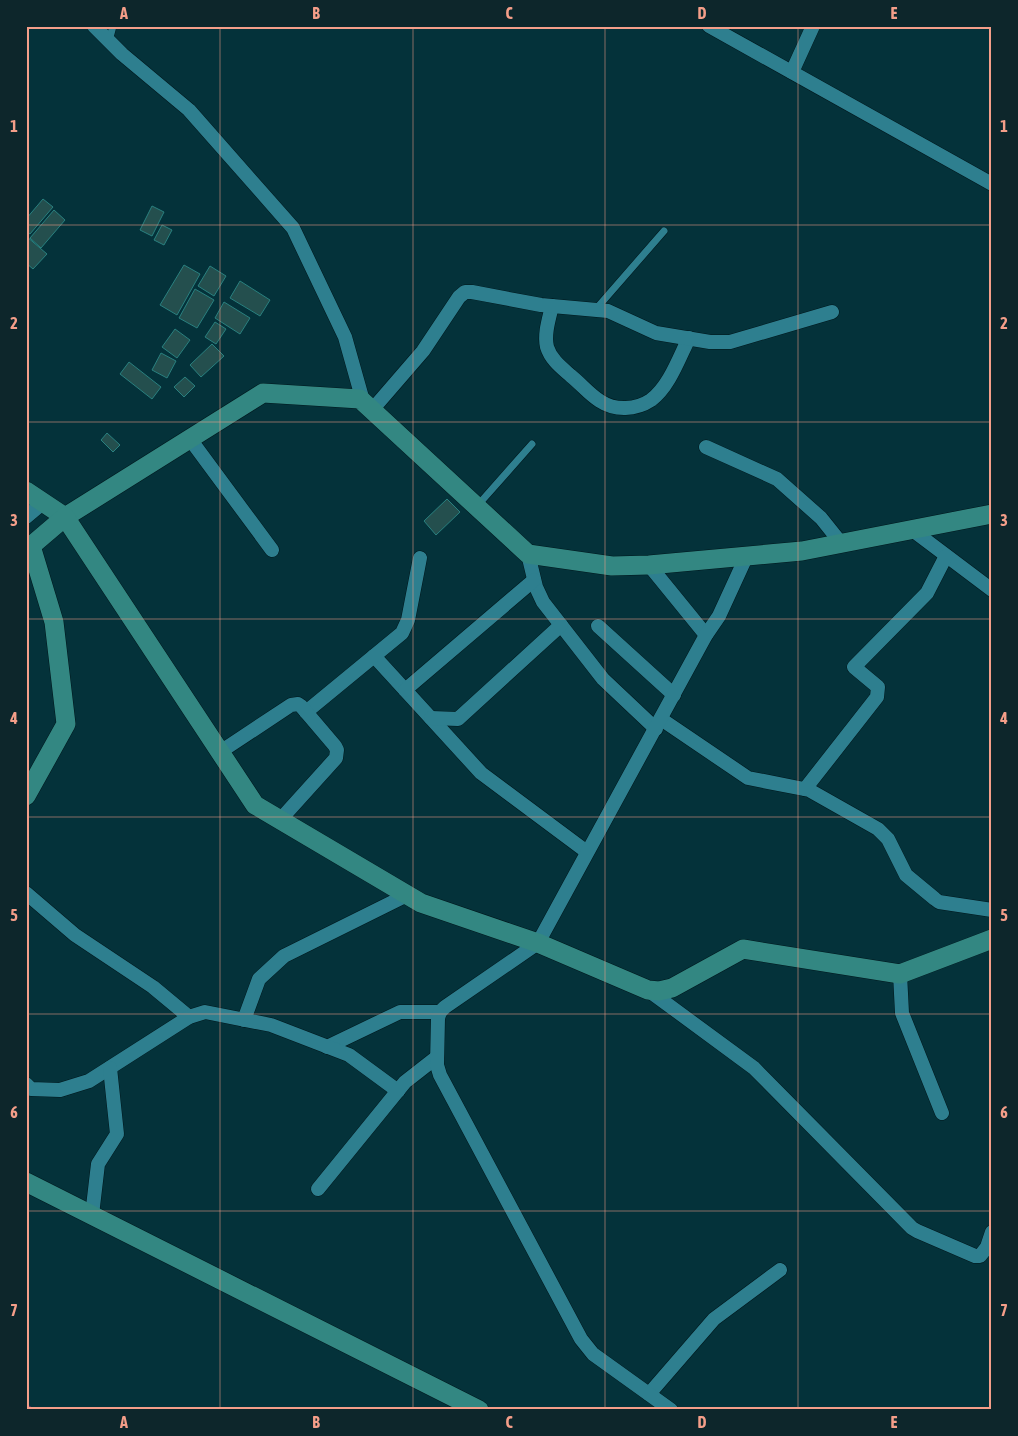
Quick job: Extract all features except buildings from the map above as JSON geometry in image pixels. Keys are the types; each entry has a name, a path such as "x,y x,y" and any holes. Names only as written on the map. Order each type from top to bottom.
{"street":[{"path":"94,26 122,54 189,110 293,228 347,341 367,406"},
{"path":"709,26 992,184"},
{"path":"792,72 813,26"},
{"path":"367,406 422,351 459,297 465,292 552,306 608,311 656,332 710,342 730,342 832,312"},
{"path":"552,306 546,337 547,348 554,361 601,402 621,408 639,406 652,399 663,387 675,368 688,338"},
{"path":"26,796 66,724 54,622 31,546 65,517 263,394 360,399 528,554 534,580 543,602 561,626 603,679 658,724 748,778 805,789 861,819 884,834 906,875 935,899 992,910"},
{"path":"190,439 272,550"},
{"path":"706,447 777,479 821,518 841,543"},
{"path":"26,491 65,517 255,805 421,903 538,943 648,990 754,1068 917,1231 975,1256 980,1256 987,1247 992,1232"},
{"path":"26,517 44,502"},
{"path":"528,554 612,566 650,565 802,551 992,514"},
{"path":"911,530 992,590"},
{"path":"671,1410 593,1354 580,1339 440,1075 437,1057 438,1018 445,1006 538,943 706,635 719,616 747,555"},
{"path":"805,789 877,697 878,687 854,667 928,592 946,556"},
{"path":"306,712 402,633 406,627 420,558"},
{"path":"650,565 706,635"},
{"path":"405,690 534,580"},
{"path":"431,718 458,719 561,626"},
{"path":"598,626 674,695"},
{"path":"374,656 481,773 587,852"},
{"path":"220,752 290,705 298,704 306,712 335,746 337,750 336,758 280,820"},
{"path":"26,893 75,935 153,987 190,1017"},
{"path":"244,1020 259,979 284,956 407,895"},
{"path":"648,990 659,991 672,988 743,949 900,974 992,939"},
{"path":"900,974 902,1013 942,1113"},
{"path":"26,1084 31,1089 60,1090 89,1081 190,1017 205,1012 271,1025 355,1058 398,1091"},
{"path":"327,1047 400,1012 440,1012"},
{"path":"318,1189 398,1091 410,1078 437,1057"},
{"path":"92,1215 98,1164 117,1134 110,1068"},
{"path":"26,1182 479,1410"},
{"path":"649,1394 714,1319 780,1270"}],"lane":[{"path":"109,41 112,26"},
{"path":"596,309 664,231"},
{"path":"477,507 532,444"}],"waterway":[{"path":"26,1406 32,1410"}]}
